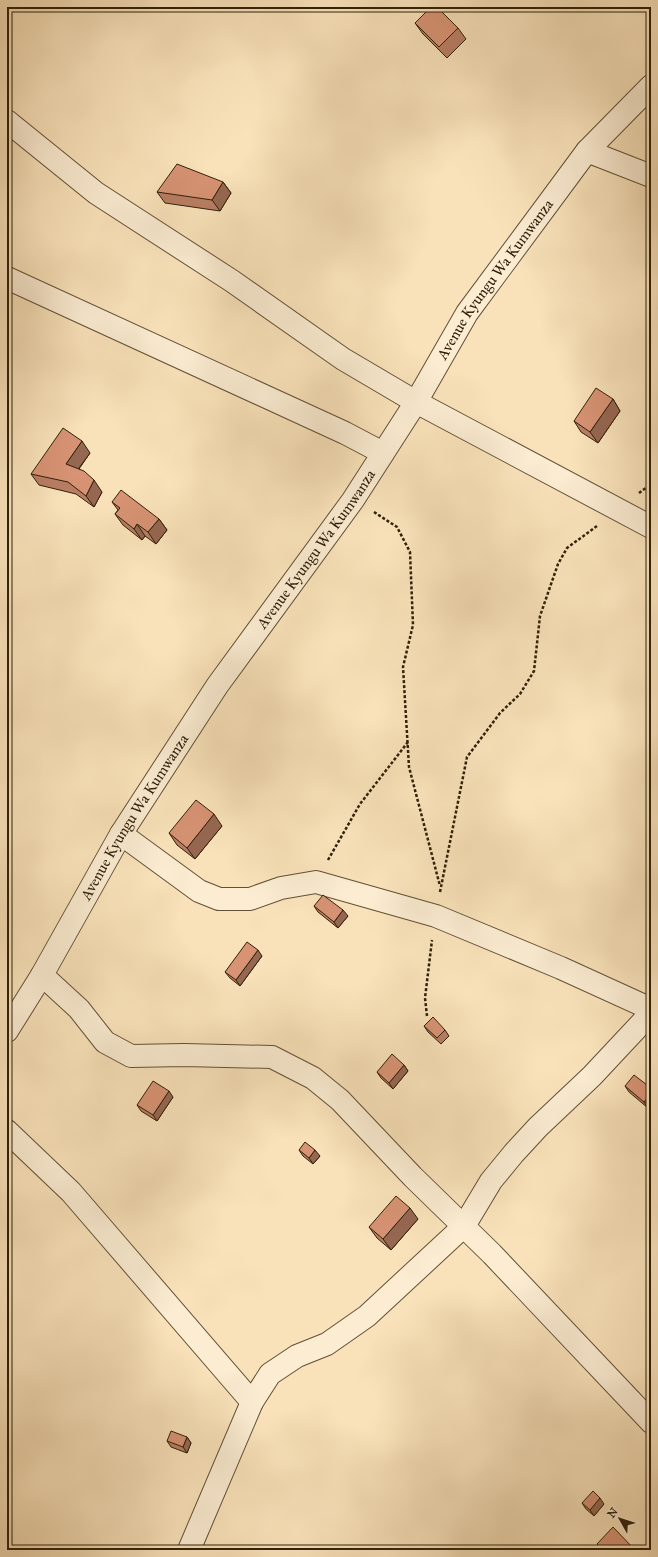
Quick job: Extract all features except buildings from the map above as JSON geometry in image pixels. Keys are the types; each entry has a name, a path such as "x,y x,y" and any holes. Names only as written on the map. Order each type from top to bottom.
{"street":[{"name":"Avenue Kyungu Wa Kumwanza","path":"7,1031 42,975 120,834 216,686 353,500 416,402 467,314 587,152 651,86"},
{"path":"7,121 96,193 232,280 343,359 416,402 651,526"},
{"path":"587,152 651,176"},
{"path":"7,278 345,433 383,453"},
{"path":"120,834 199,891 220,899 250,899 281,888 316,882 436,916 561,968 651,1009"},
{"path":"42,975 79,1009 105,1042 131,1056 184,1055 272,1057 313,1078 340,1100 413,1177 464,1226 651,1422"},
{"path":"189,1550 252,1402 270,1374 297,1356 327,1344 367,1316 464,1226 491,1181 514,1153 538,1127 592,1076 651,1013"},
{"path":"7,1131 71,1192 252,1402"}],"path":[{"path":"353,500 397,526 410,552 412,625 403,667 409,767 440,887 467,757 500,713 520,694 534,671 540,616 561,559 567,548 618,509"},
{"path":"316,882 360,804 408,742"},
{"path":"427,1016 425,998 436,916"}]}
